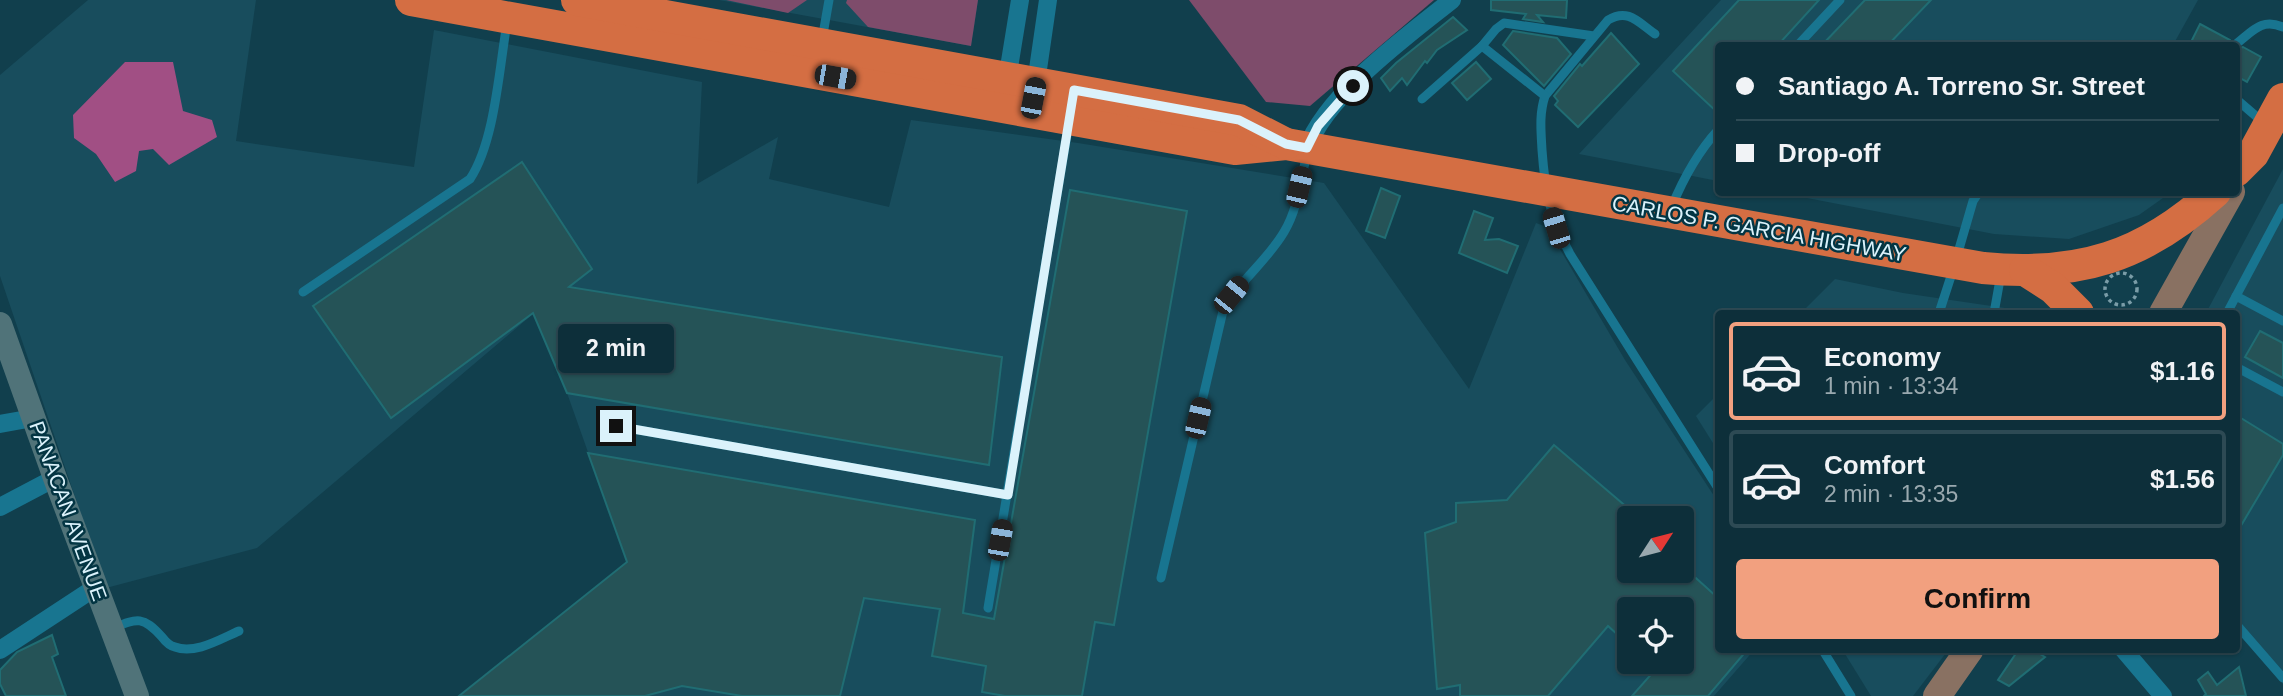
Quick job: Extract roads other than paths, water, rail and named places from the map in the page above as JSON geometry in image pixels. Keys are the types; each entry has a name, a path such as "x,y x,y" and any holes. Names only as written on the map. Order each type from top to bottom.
{"highway":[{"name":"CARLOS P. GARCIA HIGHWAY","path":"411,0 508,18 1019,95 1072,105 1234,149 1297,146 1955,264 2013,270 2079,265 2133,250 2163,234 2210,196"},
{"name":"CARLOS P. GARCIA HIGHWAY","path":"577,0 822,44 1019,95"},
{"path":"2245,162 2283,99"},
{"path":"2013,270 2053,288 2075,310"}],"main road":[{"path":"2165,310 2229,196"},
{"path":"1937,696 1967,653"}],"street":[{"path":"1019,95 1017,21 1020,0"},
{"path":"1019,95 1045,26 1048,0"},
{"path":"1297,146 1318,126 1339,99 1409,34 1452,0"},
{"path":"1017,21 1045,26"},
{"name":"PANACAN AVENUE","path":"0,324 137,696"},
{"path":"0,424 33,418"},
{"path":"0,507 55,478"},
{"path":"0,650 96,587"},
{"path":"2126,653 2163,696"}],"lane":[{"path":"822,44 829,0"},
{"path":"1801,42 1840,0"},
{"path":"1655,34 1626,14 1616,15 1608,20 1545,96 1541,109 1544,190 1556,228 1570,254 1715,483"},
{"path":"303,292 470,179 481,162 491,122 508,18"},
{"path":"2239,42 2259,26 2272,22 2283,27"},
{"path":"1422,99 1504,23 1594,36"},
{"path":"1482,46 1545,96"},
{"path":"2240,102 2268,127"},
{"path":"988,608 1072,105"},
{"path":"1670,212 1685,174 1715,133"},
{"path":"1161,578 1223,311 1231,295 1275,245 1291,219 1297,146"},
{"path":"1940,310 1976,196"},
{"path":"2229,310 2283,208"},
{"path":"1995,310 2013,270"},
{"path":"2236,296 2283,321"},
{"path":"2240,369 2283,392"},
{"path":"616,426 1008,495"},
{"path":"112,629 140,620 148,622 166,642 176,648 203,646 239,631"},
{"path":"2240,629 2283,678"},
{"path":"1824,653 1851,696"}]}
